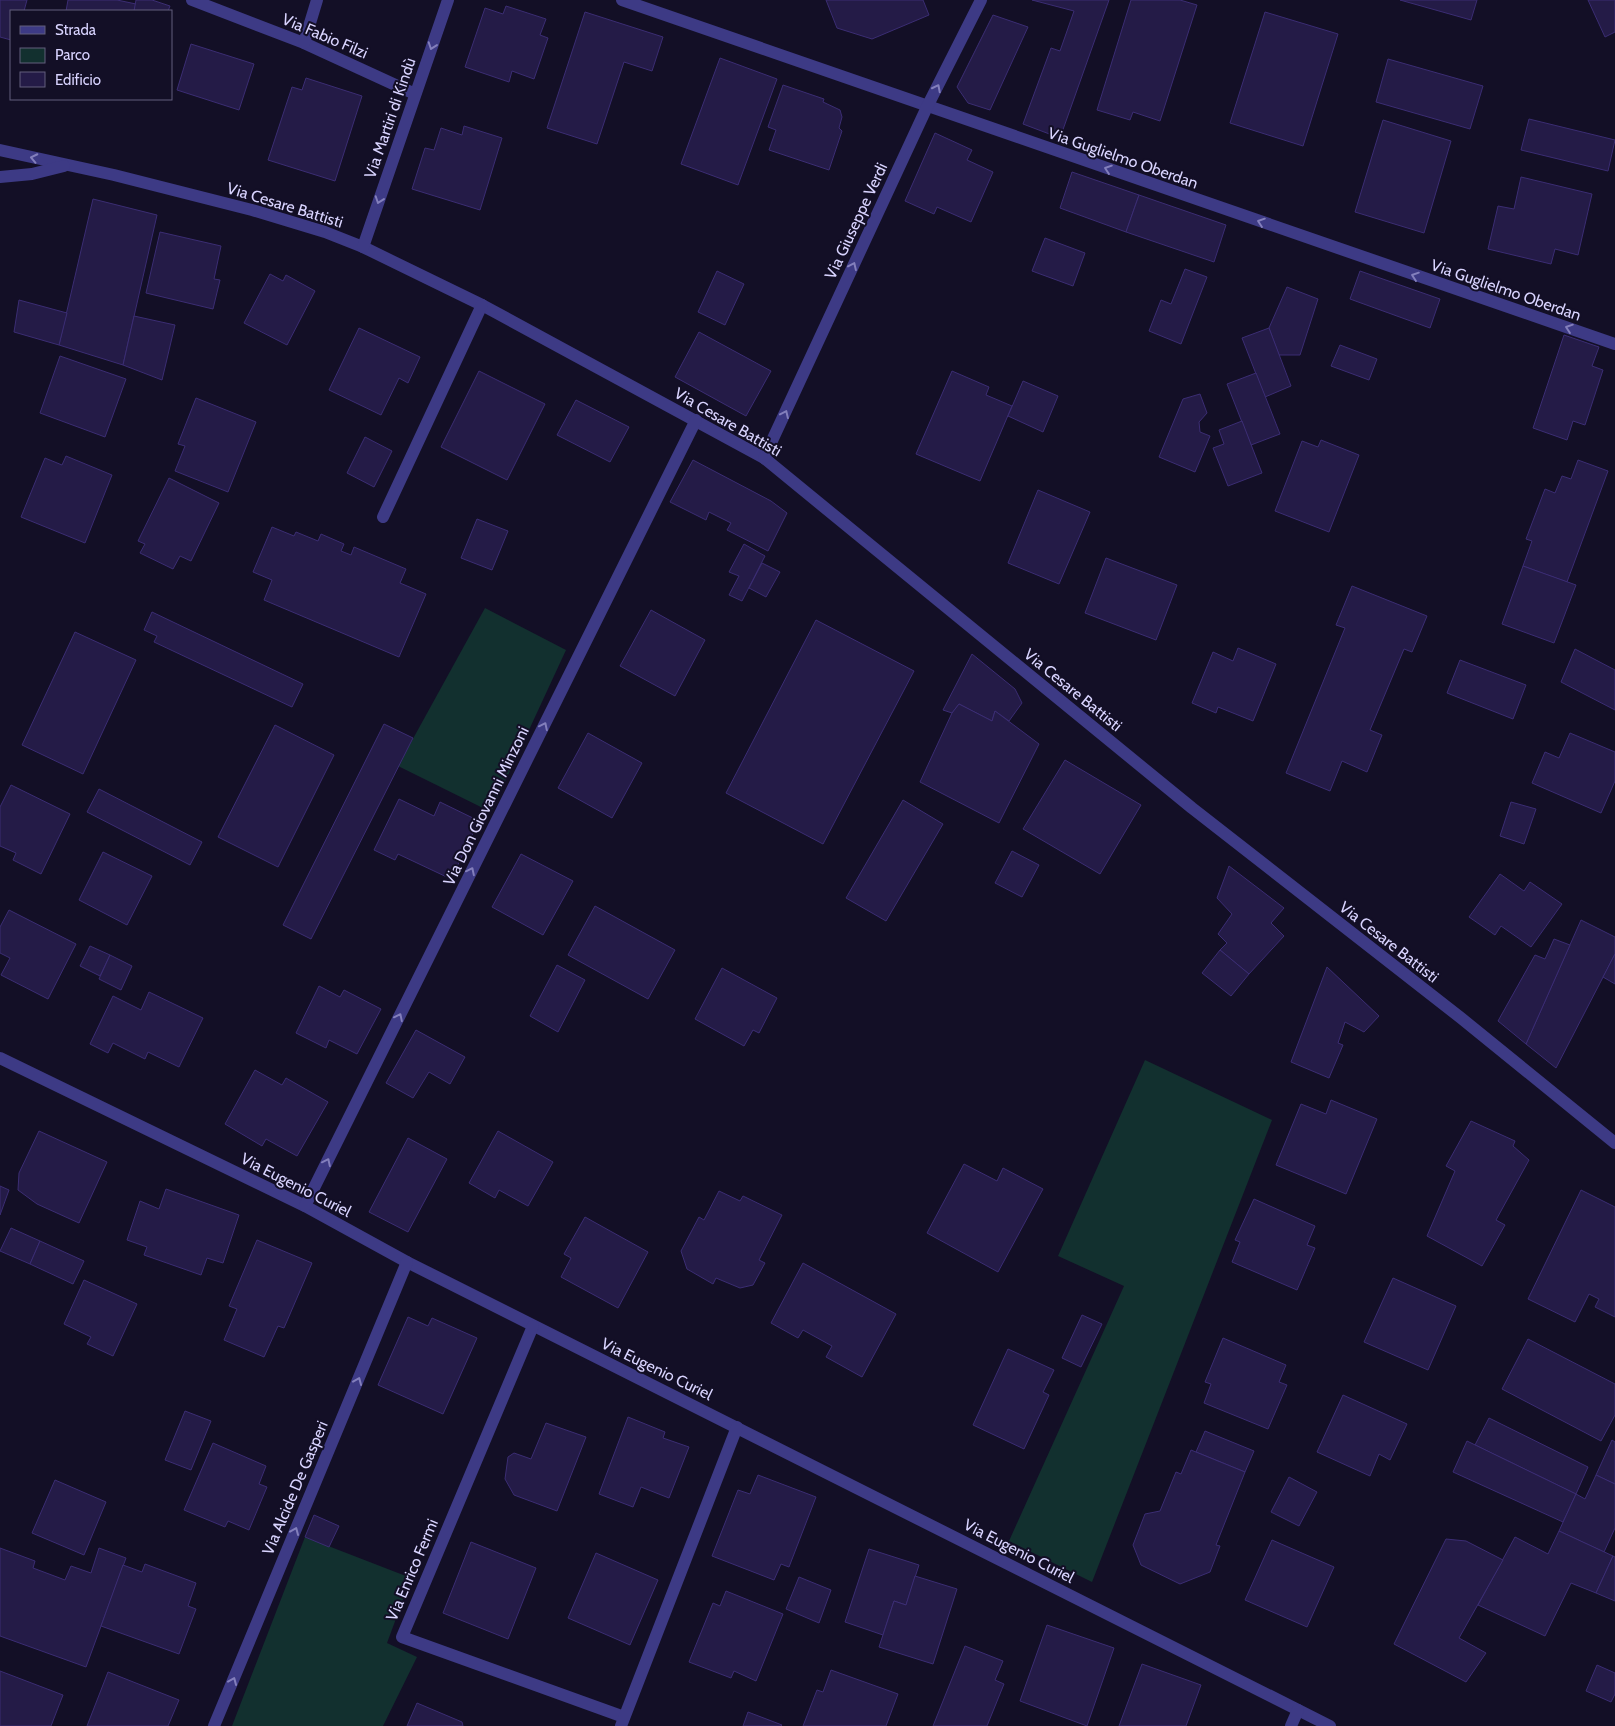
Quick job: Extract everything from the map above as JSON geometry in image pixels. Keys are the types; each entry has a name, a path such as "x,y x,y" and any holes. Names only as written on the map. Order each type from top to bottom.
{"street":[{"name":"Via Fabio Filzi","path":"192,0 304,43 415,94"},
{"path":"304,43 317,0"},
{"name":"Via Martiri di Kindù","path":"363,247 448,0"},
{"name":"Via Guglielmo Oberdan","path":"622,0 1615,344"},
{"name":"Via Giuseppe Verdi","path":"764,458 927,107 981,0"},
{"name":"Via Cesare Battisti","path":"0,150 252,210 325,232 363,247 482,305 764,458 1184,802 1462,1018 1615,1143"},
{"name":"Via Cesare Battisti","path":"0,177 32,174 68,165"},
{"path":"383,517 482,305"},
{"name":"Via Don Giovanni Minzoni","path":"305,1206 696,420"},
{"name":"Via Eugenio Curiel","path":"0,1058 305,1206 407,1262 533,1326 1330,1726"},
{"name":"Via Alcide De Gasperi","path":"214,1726 407,1262"},
{"name":"Via Enrico Fermi","path":"533,1326 402,1637 622,1722 737,1427"},
{"path":"1292,1726 1298,1710"}],"green space":[{"path":"485,608 566,650 491,812 398,766"},
{"path":"1145,1060 1272,1120 1092,1582 1009,1541 1124,1286 1058,1256"},
{"path":"305,1537 411,1578 387,1643 417,1657 383,1726 232,1726"}],"building":[{"path":"0,0 27,0 24,10 10,10 10,40 0,37"},
{"path":"68,0 117,0 136,4 134,10 66,10"},
{"path":"136,0 152,0 170,6 168,10 134,10"},
{"path":"826,0 923,0 929,15 872,39 837,28"},
{"path":"1032,0 1109,0 1060,138 1023,124 1051,48 1060,51 1074,11"},
{"path":"1131,0 1180,0 1197,5 1160,121 1133,112 1130,120 1097,110"},
{"path":"1400,0 1477,0 1471,20"},
{"path":"1588,0 1615,0 1615,32 1605,37"},
{"path":"506,6 546,19 540,35 548,38 534,79 512,71 509,82 465,67 485,8 503,14"},
{"path":"585,12 663,37 652,71 624,62 597,144 547,128"},
{"path":"1265,12 1338,34 1303,146 1230,123"},
{"path":"993,15 1028,27 990,110 968,103 957,87"},
{"path":"191,44 254,64 239,110 177,90"},
{"path":"720,58 777,79 738,185 681,164"},
{"path":"1388,59 1483,86 1470,129 1376,102"},
{"path":"306,78 362,96 335,181 268,160 292,87 302,90"},
{"path":"783,85 824,99 823,102 840,110 842,117 839,128 842,131 829,170 769,150 776,130 768,127"},
{"path":"1529,119 1615,140 1608,171 1521,150"},
{"path":"1383,120 1451,141 1424,233 1355,212"},
{"path":"464,126 502,138 480,210 412,189 425,148 434,150 441,128 462,135"},
{"path":"935,133 972,150 967,160 993,172 971,222 937,207 934,214 905,201"},
{"path":"1072,172 1139,195 1126,232 1060,208"},
{"path":"1521,177 1592,194 1578,255 1555,249 1551,264 1488,249 1498,206 1514,209"},
{"path":"1139,195 1226,225 1214,262 1126,232"},
{"path":"93,199 157,215 123,365 59,345"},
{"path":"160,232 221,246 214,279 220,280 213,309 146,293"},
{"path":"1045,238 1085,253 1073,286 1032,271"},
{"path":"1185,269 1207,277 1181,344 1149,331 1161,300 1171,304"},
{"path":"717,271 744,284 725,325 698,312"},
{"path":"1360,271 1440,299 1430,328 1350,299"},
{"path":"270,274 283,281 286,275 315,291 287,345 244,323"},
{"path":"1287,287 1318,299 1300,355 1279,355 1269,328"},
{"path":"19,300 67,313 59,345 14,332"},
{"path":"134,316 175,325 162,380 123,365"},
{"path":"359,328 420,357 408,383 399,378 381,415 329,390"},
{"path":"1269,328 1291,386 1265,397 1242,338"},
{"path":"699,332 771,371 746,416 675,377"},
{"path":"1564,335 1599,347 1592,366 1603,370 1585,425 1573,421 1567,440 1533,428"},
{"path":"1340,345 1377,359 1369,380 1331,366"},
{"path":"60,356 126,379 105,437 40,413"},
{"path":"479,371 545,404 507,480 441,447"},
{"path":"952,371 989,387 986,395 1012,406 980,481 916,454"},
{"path":"1256,373 1280,434 1251,445 1227,384"},
{"path":"1023,381 1058,396 1043,432 1008,416"},
{"path":"1200,394 1207,413 1199,422 1200,432 1210,436 1195,472 1159,457 1183,399"},
{"path":"196,398 256,422 228,492 175,471 185,446 178,444"},
{"path":"576,400 629,427 610,462 557,435"},
{"path":"1242,421 1262,473 1228,486 1213,448 1224,444 1219,430"},
{"path":"365,437 392,451 374,487 347,473"},
{"path":"1321,440 1359,455 1329,532 1275,511 1302,441 1318,447"},
{"path":"66,456 112,475 85,543 21,517 45,458 62,465"},
{"path":"693,460 771,501 787,513 768,551 727,530 731,523 709,512 706,520 670,502"},
{"path":"1578,460 1608,471 1567,582 1523,566 1532,541 1526,539 1545,489 1555,493 1562,476 1571,479"},
{"path":"169,478 219,503 191,561 180,556 173,569 140,553 145,544 138,541"},
{"path":"1038,490 1090,512 1059,584 1008,563"},
{"path":"477,519 508,531 492,570 461,558"},
{"path":"272,527 294,536 296,532 318,541 321,534 344,544 341,551 351,555 354,547 406,569 400,583 426,594 399,657 264,600 272,580 253,572"},
{"path":"744,544 765,556 742,601 729,595 739,576 729,572"},
{"path":"1106,558 1177,585 1156,640 1085,613"},
{"path":"762,563 780,572 766,597 749,588"},
{"path":"1523,566 1576,585 1554,643 1502,624"},
{"path":"1352,586 1427,616 1412,652 1404,649 1370,730 1382,735 1367,772 1342,761 1330,791 1286,773 1345,628 1336,625"},
{"path":"651,610 705,640 675,696 620,666"},
{"path":"152,612 303,684 292,707 154,642 157,636 144,630"},
{"path":"816,620 914,671 823,844 726,793"},
{"path":"75,632 136,660 83,774 22,745"},
{"path":"1238,648 1276,664 1253,721 1218,707 1216,713 1192,703 1213,652 1233,661"},
{"path":"1575,649 1615,670 1615,710 1561,682"},
{"path":"972,654 1015,689 1022,703 1009,721 995,711 992,721 959,704 952,713 943,710"},
{"path":"1460,660 1526,685 1513,719 1447,693"},
{"path":"959,704 992,721 995,711 1039,744 999,823 920,782 952,713"},
{"path":"384,724 413,738 311,939 283,925"},
{"path":"275,725 334,755 278,867 218,837"},
{"path":"588,733 642,763 612,818 558,788"},
{"path":"1570,733 1615,752 1615,781 1601,813 1532,783 1545,752 1559,758"},
{"path":"1065,760 1141,805 1100,874 1023,829"},
{"path":"11,785 70,814 41,874 13,860 16,853 0,846 0,807"},
{"path":"99,789 202,842 190,865 87,812"},
{"path":"399,799 434,816 440,802 479,821 451,879 398,854 395,860 374,850"},
{"path":"903,800 943,824 886,921 846,898"},
{"path":"1511,802 1536,809 1524,844 1500,836"},
{"path":"1012,851 1039,865 1022,897 995,883"},
{"path":"103,852 152,876 127,925 79,900"},
{"path":"521,854 573,881 543,935 492,907"},
{"path":"1229,866 1284,908 1271,923 1284,936 1249,974 1220,950 1227,943 1218,934 1232,914 1217,898"},
{"path":"1500,874 1524,891 1530,882 1562,904 1531,947 1501,926 1495,935 1469,917"},
{"path":"595,906 675,950 648,999 568,955"},
{"path":"9,910 76,944 48,999 1,975 10,958 0,953 0,927"},
{"path":"1581,920 1615,937 1615,954 1556,1068 1526,1044"},
{"path":"1554,939 1570,945 1526,1044 1498,1021 1535,955 1545,959"},
{"path":"90,946 110,955 100,976 80,966"},
{"path":"1220,950 1249,974 1231,996 1202,973"},
{"path":"1615,954 1615,984 1603,977"},
{"path":"110,955 132,966 121,990 99,979"},
{"path":"557,965 585,980 558,1032 530,1016"},
{"path":"1327,967 1379,1016 1364,1032 1345,1022 1338,1043 1343,1045 1329,1078 1291,1062"},
{"path":"722,968 777,998 759,1033 753,1030 744,1046 695,1019"},
{"path":"319,986 340,997 344,990 381,1009 357,1054 329,1040 326,1048 296,1033"},
{"path":"149,992 203,1018 179,1067 148,1052 145,1059 113,1043 108,1053 90,1044 113,996 141,1010"},
{"path":"416,1030 465,1057 450,1084 429,1072 413,1098 386,1083"},
{"path":"255,1070 282,1085 286,1078 328,1102 297,1156 266,1139 262,1146 225,1124"},
{"path":"1331,1100 1377,1119 1346,1194 1276,1165 1301,1104 1326,1114"},
{"path":"1471,1121 1515,1141 1513,1146 1529,1160 1496,1220 1505,1225 1482,1266 1427,1236 1455,1171 1446,1166"},
{"path":"39,1131 107,1162 79,1223 37,1204 18,1190 19,1173"},
{"path":"498,1131 553,1162 528,1206 499,1190 495,1198 469,1183"},
{"path":"408,1138 447,1159 408,1232 369,1212"},
{"path":"964,1164 997,1181 1003,1168 1043,1189 998,1272 927,1233"},
{"path":"0,1186 9,1190 0,1215"},
{"path":"166,1189 239,1215 223,1263 207,1258 201,1275 144,1255 147,1247 127,1240 140,1201 159,1209"},
{"path":"1581,1190 1615,1207 1615,1317 1595,1307 1599,1299 1589,1294 1575,1322 1528,1299"},
{"path":"719,1191 740,1201 743,1196 782,1215 759,1260 765,1263 753,1285 740,1288 716,1278 713,1284 687,1269 681,1251 699,1217 704,1220"},
{"path":"1254,1199 1315,1226 1307,1245 1315,1248 1297,1290 1232,1262 1240,1242 1235,1240"},
{"path":"585,1217 648,1252 618,1308 561,1277 571,1258 564,1254"},
{"path":"11,1228 40,1241 30,1264 0,1251"},
{"path":"257,1240 312,1263 284,1328 278,1326 264,1357 224,1340 237,1309 229,1306"},
{"path":"40,1241 84,1261 73,1284 30,1264"},
{"path":"803,1263 896,1314 862,1377 826,1357 832,1346 803,1330 798,1338 771,1323"},
{"path":"1393,1278 1456,1306 1428,1370 1364,1342"},
{"path":"84,1280 137,1304 113,1356 87,1344 91,1337 64,1324"},
{"path":"1082,1315 1102,1324 1081,1367 1062,1358"},
{"path":"408,1317 428,1326 432,1318 477,1338 443,1414 378,1385"},
{"path":"1223,1338 1286,1365 1279,1382 1287,1385 1268,1429 1204,1403 1211,1384 1205,1382"},
{"path":"1528,1339 1615,1384 1615,1415 1601,1441 1502,1389"},
{"path":"1008,1349 1054,1370 1043,1392 1049,1395 1024,1449 973,1425"},
{"path":"1343,1395 1407,1424 1390,1460 1379,1454 1370,1476 1317,1452"},
{"path":"185,1411 211,1421 191,1470 165,1460"},
{"path":"628,1417 665,1432 663,1438 689,1447 669,1498 641,1487 633,1507 599,1494"},
{"path":"1489,1418 1588,1467 1576,1494 1475,1445"},
{"path":"546,1423 586,1437 557,1511 514,1495 505,1479 508,1457 514,1453 531,1459"},
{"path":"1205,1431 1254,1451 1245,1472 1196,1452"},
{"path":"1612,1440 1615,1442 1615,1484 1596,1475"},
{"path":"1467,1441 1576,1494 1563,1522 1453,1472"},
{"path":"213,1443 266,1466 259,1484 267,1487 249,1530 228,1521 225,1527 184,1510"},
{"path":"1191,1450 1245,1472 1216,1545 1220,1546 1210,1572 1180,1584 1141,1565 1133,1545 1145,1514 1160,1511 1176,1472 1181,1474"},
{"path":"758,1475 816,1497 789,1567 781,1564 774,1580 712,1556 738,1490 750,1494"},
{"path":"1596,1475 1615,1484 1615,1528 1604,1552 1559,1531 1576,1494 1585,1499"},
{"path":"1289,1477 1317,1492 1299,1526 1271,1512"},
{"path":"55,1480 106,1502 84,1555 32,1533"},
{"path":"314,1515 339,1526 329,1547 305,1537"},
{"path":"1559,1531 1613,1556 1596,1593 1571,1583 1545,1636 1478,1605 1515,1537 1548,1554"},
{"path":"1446,1539 1466,1541 1503,1560 1459,1638 1486,1653 1466,1682 1394,1644"},
{"path":"1272,1540 1334,1567 1307,1627 1245,1600"},
{"path":"471,1542 536,1568 508,1639 443,1613"},
{"path":"0,1548 35,1561 33,1568 65,1580 71,1566 91,1573 99,1548 126,1558 86,1667 0,1636"},
{"path":"869,1549 919,1565 906,1605 894,1601 883,1635 845,1622"},
{"path":"596,1553 658,1580 630,1645 568,1618"},
{"path":"1613,1556 1615,1557 1615,1601 1596,1593"},
{"path":"145,1564 196,1583 188,1606 196,1609 179,1654 101,1626 123,1565 142,1572"},
{"path":"915,1576 957,1589 933,1664 879,1647 894,1601 906,1605"},
{"path":"799,1577 831,1590 819,1623 786,1609"},
{"path":"726,1591 783,1614 756,1681 734,1671 731,1678 689,1662 713,1603 720,1606"},
{"path":"1047,1625 1114,1648 1087,1726 1020,1701"},
{"path":"965,1646 1003,1661 995,1680 1004,1684 987,1726 933,1726"},
{"path":"1142,1664 1201,1685 1186,1726 1119,1726"},
{"path":"1597,1665 1615,1673 1615,1694 1611,1702 1586,1691"},
{"path":"831,1670 898,1694 886,1726 803,1726 817,1690 823,1692"},
{"path":"0,1671 63,1695 51,1726 0,1726"},
{"path":"108,1672 179,1700 168,1726 87,1726"},
{"path":"417,1703 462,1722 463,1726 407,1726"},
{"path":"748,1712 782,1725 743,1726"}]}
